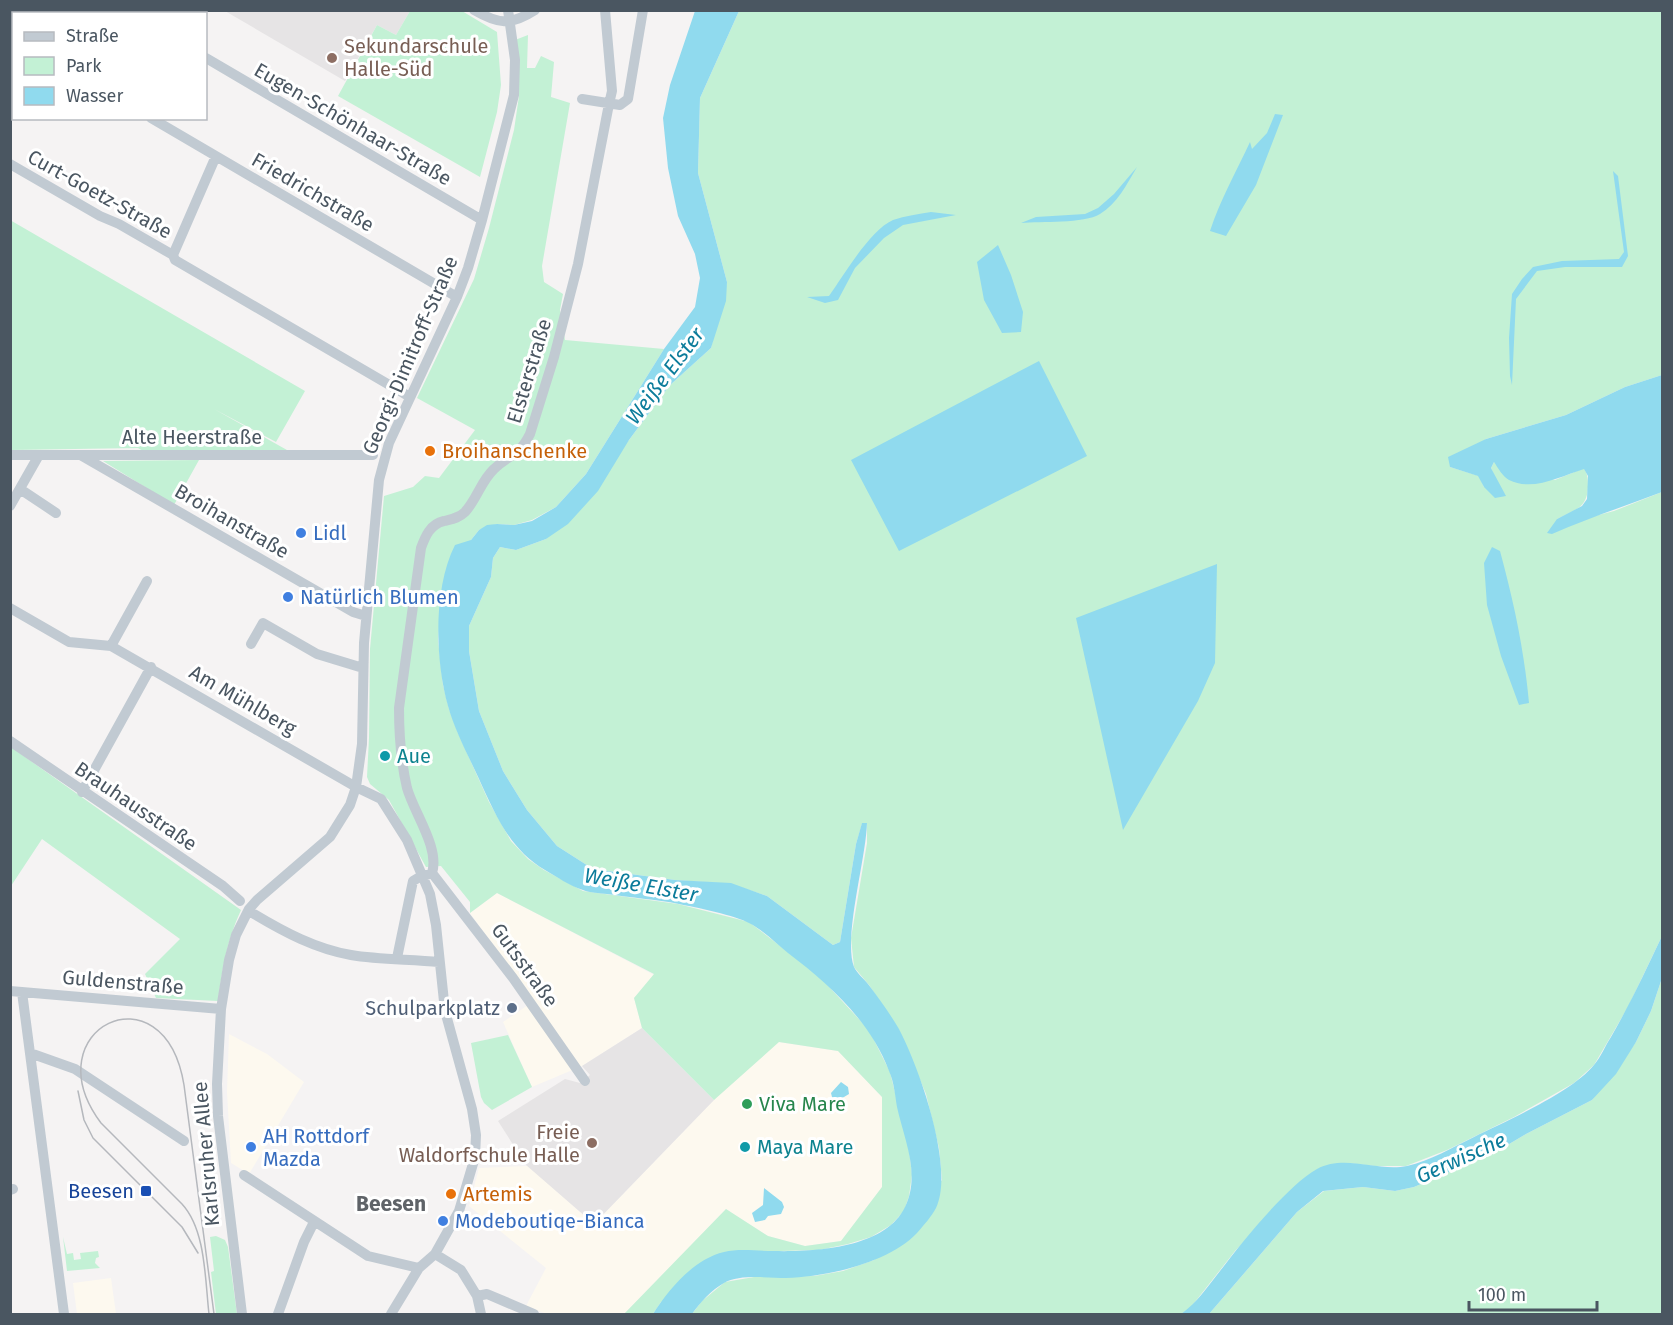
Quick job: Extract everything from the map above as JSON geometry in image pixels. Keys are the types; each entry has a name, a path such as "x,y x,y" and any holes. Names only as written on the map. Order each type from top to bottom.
{"street":[{"path":"474,10 498,22 509,15 527,15 535,10"},
{"name":"Elsterstraße","path":"428,874 434,867 429,843 408,790 401,759 399,733 399,708 421,548 426,534 433,526 443,521 451,521 464,514 494,468 516,454 530,434 554,357 578,264 612,91 605,10"},
{"path":"582,99 620,105 628,99 643,10"},
{"name":"Georgi-Dimitroff-Straße","path":"356,786 362,744 366,616 379,480 388,443 458,297 482,220 514,95 515,60 509,15"},
{"name":"Eugen-Schönhaar-Straße","path":"207,59 482,220"},
{"name":"Friedrichstraße","path":"154,120 458,297"},
{"path":"173,255 216,156"},
{"name":"Curt-Goetz-Straße","path":"10,164 173,255 174,260 410,397"},
{"path":"10,506 39,454"},
{"name":"Alte Heerstraße","path":"10,455 373,455"},
{"name":"Broihanstraße","path":"81,455 353,612 366,616"},
{"path":"20,489 56,513"},
{"path":"111,645 147,581"},
{"name":"Am Mühlberg","path":"10,608 69,642 111,645 356,786"},
{"path":"251,644 263,623 317,654 363,668"},
{"path":"82,792 151,667"},
{"name":"Brauhausstraße","path":"10,741 222,886 240,901"},
{"path":"356,786 381,799 428,874 445,1011 472,1109 476,1135 475,1156 459,1211 435,1254 419,1268 391,1314"},
{"name":"Karlsruher Allee","path":"242,1314 218,1126 217,1084 221,1009 232,945 249,909 268,889 330,837 346,812 356,786"},
{"path":"396,958 412,885 418,878 428,874"},
{"name":"Gutsstraße","path":"428,874 513,978 585,1081"},
{"path":"254,914 290,935 332,951 353,956 439,962"},
{"name":"Guldenstraße","path":"64,1314 30,1053 16,991 221,1009"},
{"path":"30,1053 75,1069 184,1142"},
{"path":"244,1175 368,1256 419,1268"},
{"path":"278,1314 304,1242 314,1222"},
{"path":"435,1254 461,1270 477,1296 481,1314"},
{"path":"477,1296 487,1294 534,1314"}],"shaded area":[{"name":"Sekundarschule Halle-Süd","path":"225,11 410,11 396,35 377,25 345,81"},
{"path":"497,893 654,975 634,998 642,1028 582,1066 532,1087 503,1022 534,1001 470,913"},
{"name":"Freie Waldorfschule Halle","path":"642,1028 714,1100 594,1224 526,1165 498,1121 565,1079 580,1083 590,1075 582,1066"},
{"path":"229,1034 267,1054 304,1082 249,1174 231,1163 227,1092"},
{"path":"778,1042 838,1051 882,1097 882,1187 841,1241 805,1246 768,1236 726,1209 624,1314 547,1314 526,1306 546,1268 469,1206 479,1168 528,1166 594,1224 714,1100"},
{"path":"111,1278 116,1314 77,1314 73,1283"}],"green space":[{"path":"10,11 150,11 12,12 11,29"},
{"path":"410,11 462,11 497,32 501,85 497,112 480,177 338,96 377,25 396,35"},
{"path":"739,11 1662,11 1662,375 1625,387 1566,415 1486,439 1450,467 1479,476 1484,487 1496,479 1491,468 1494,462 1555,480 1584,468 1588,482 1585,500 1579,508 1557,519 1587,518 1614,511 1662,492 1662,936 1628,1007 1594,1065 1574,1083 1514,1117 1447,1150 1406,1166 1348,1163 1301,1181 1235,1251 1191,1307 1181,1314 692,1314 702,1301 725,1282 754,1277 814,1276 843,1271 874,1260 942,1180 939,1148 926,1094 899,1030 854,967 851,938 867,843 867,823 862,824 856,844 840,942 833,945 767,896 731,884 675,880 593,869 557,846 527,810 503,771 479,711 469,651 469,626 491,577 493,558 500,547 516,550 546,539 629,440 669,386 711,348 727,282 698,173 700,98"},
{"path":"528,35 527,68 535,68 541,56 554,62 551,97 570,103 542,266 544,282 563,294 560,310 565,340 664,349 586,474 556,507 532,520 514,525 497,524 479,530 471,540 440,613 438,640 443,685 449,709 489,802 511,841 528,859 583,891 678,904 749,922 819,976 869,1030 890,1072 909,1150 912,1175 904,1211 891,1225 871,1237 819,1250 781,1251 661,1302 653,1314 624,1314 726,1209 768,1236 805,1246 841,1241 882,1187 882,1097 838,1051 779,1042 714,1100 642,1028 634,998 654,974 497,893 470,913 470,902 441,866 426,867 389,800 370,784 367,777 370,649 384,496 413,487 425,476 439,478 475,430 417,398 474,279 514,130 519,96 515,40"},
{"path":"10,220 305,391 276,442 214,409 287,450 145,452 138,448 11,450"},
{"path":"199,460 174,505 103,461"},
{"path":"11,747 241,910 226,955 218,1001 156,998 145,974 180,939 42,839 11,886"},
{"path":"1662,978 1662,1314 1209,1314 1297,1212 1324,1191 1363,1187 1395,1191 1414,1187 1494,1153 1592,1100 1636,1042 1651,1011"},
{"path":"508,1035 532,1087 492,1110 481,1097 471,1043"},
{"path":"216,1236 225,1240 228,1247 237,1314 216,1314 210,1237"},
{"path":"63,1237 67,1254 73,1253 74,1260 81,1259 80,1253 98,1251 99,1257 96,1258 95,1263 100,1268 67,1271"}],"water":[{"name":"Weiße Elster","path":"695,11 739,11 700,98 698,173 727,282 726,301 711,348 669,386 629,440 598,491 568,524 546,539 516,550 500,547 493,558 491,577 469,626 469,651 479,711 503,771 527,810 557,846 593,869 675,880 731,883 767,896 833,945 840,942 856,844 862,823 867,823 853,918 851,954 855,969 899,1029 916,1067 938,1144 941,1190 936,1208 917,1233 905,1244 874,1260 819,1275 738,1278 730,1280 710,1293 692,1314 653,1314 683,1276 702,1261 724,1252 827,1249 865,1240 881,1232 895,1221 905,1207 910,1195 911,1182 910,1157 891,1075 871,1036 847,1005 819,978 769,937 743,920 670,902 586,891 573,886 533,862 513,842 491,805 454,725 444,688 438,624 443,582 455,545 471,540 479,530 487,525 514,525 532,521 556,507 586,474 664,349 695,307 700,278 695,254 678,216 668,168 663,118 670,85"},
{"path":"1275,114 1283,115 1256,185 1226,236 1210,231 1223,197 1250,142 1252,149 1267,133"},
{"path":"1137,167 1117,199 1100,214 1073,221 1021,223 1036,217 1085,214 1098,208 1114,194"},
{"path":"1613,171 1618,176 1628,256 1622,267 1565,267 1537,271 1516,299 1512,385 1509,338 1512,294 1522,279 1533,267 1562,261 1619,259 1624,252"},
{"path":"931,212 956,215 903,225 884,238 855,268 838,300 825,303 807,297 829,296 858,254 884,225 893,220"},
{"path":"998,245 1023,312 1021,332 1002,333 984,300 977,262"},
{"path":"1039,361 1087,456 899,551 851,460"},
{"path":"1662,375 1662,492 1552,534 1547,533 1557,519 1582,506 1587,499 1588,476 1584,469 1547,482 1528,484 1507,479 1494,462 1491,468 1506,496 1495,498 1484,487 1478,476 1450,467 1448,457 1486,439 1566,415 1625,387"},
{"path":"1492,547 1500,551 1510,589 1529,703 1519,705 1501,656 1487,605 1484,563"},
{"path":"1217,564 1215,663 1198,701 1123,830 1076,618"},
{"name":"Gerwische","path":"1662,936 1662,978 1651,1011 1636,1042 1616,1074 1592,1100 1494,1153 1414,1187 1395,1191 1363,1187 1323,1191 1297,1212 1209,1314 1181,1314 1202,1294 1240,1245 1279,1201 1317,1169 1339,1163 1396,1167 1424,1161 1538,1105 1584,1075 1599,1059 1638,987"},
{"path":"841,1082 848,1087 849,1094 833,1101 831,1093"},
{"path":"764,1188 782,1202 784,1207 781,1214 768,1216 765,1220 755,1222 752,1213 763,1205"}],"tram line":[{"path":"209,1314 203,1256 196,1227 190,1215 182,1204 101,1123 84,1089 82,1060 91,1038 109,1023 130,1019 153,1027 172,1048 184,1085 214,1314"},
{"path":"78,1091 84,1120 93,1138 182,1227 198,1253"}],"place":[{"name":"Sekundarschule Halle-Süd","path":"332,58"},
{"name":"Broihanschenke","path":"430,451"},
{"name":"Lidl","path":"301,533"},
{"name":"Natürlich Blumen","path":"288,597"},
{"name":"Aue","path":"385,756"},
{"name":"Schulparkplatz","path":"512,1008"},
{"name":"Viva Mare","path":"747,1104"},
{"name":"Freie Waldorfschule Halle","path":"592,1143"},
{"name":"AH Rottdorf Mazda","path":"251,1147"},
{"name":"Maya Mare","path":"745,1147"},
{"name":"Beesen","path":"146,1191"},
{"name":"Artemis","path":"451,1194"},
{"name":"Modeboutiqe-Bianca","path":"443,1221"}],"district":[{"name":"Beesen","path":"391,1204"}]}
